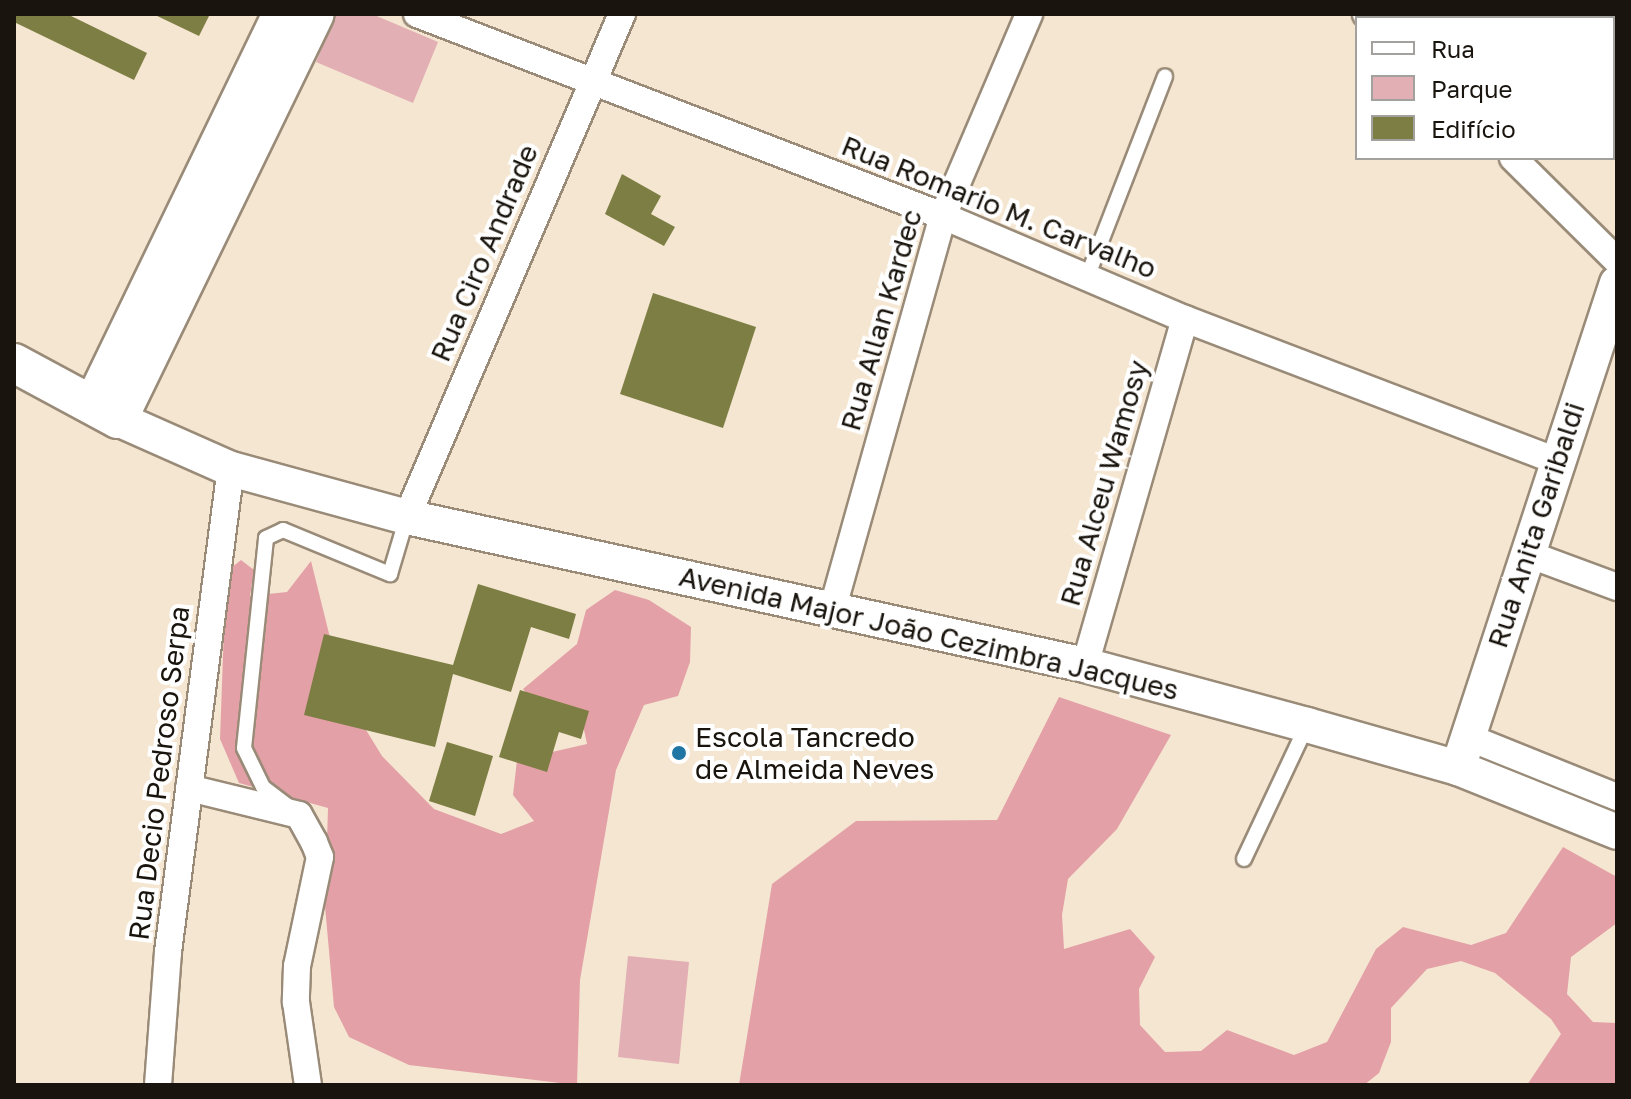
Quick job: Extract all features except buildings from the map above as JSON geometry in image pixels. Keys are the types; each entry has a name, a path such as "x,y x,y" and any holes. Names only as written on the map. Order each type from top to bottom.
{"main road":[{"path":"277,58 282,14"},
{"path":"14,363 106,412 277,58 315,14"}],"street":[{"name":"Rua Romario M. Carvalho","path":"417,14 943,216 1088,275 1185,319 1557,461"},
{"name":"Rua Ciro Andrade","path":"407,517 622,14"},
{"name":"Rua Allan Kardec","path":"833,607 943,216 1029,14"},
{"path":"1515,160 1617,261"},
{"name":"Rua Anita Garibaldi","path":"1462,752 1617,283"},
{"name":"Rua Alceu Wamosy","path":"1085,665 1185,319"},
{"name":"Avenida Major João Cezimbra Jacques","path":"106,412 231,469 407,517 833,607 1085,665 1307,725 1462,752 1617,832"},
{"name":"Rua Decio Pedroso Serpa","path":"158,1085 168,952 231,469"},
{"path":"1528,554 1617,587"},
{"path":"1462,752 1617,797"},
{"path":"189,788 299,815 320,857 297,966 296,1002 308,1085"}],"lane":[{"path":"1088,275 1165,76"},
{"path":"299,815 263,787 244,748 266,538 283,530 390,574 407,517"},
{"path":"1244,859 1307,725"}],"green space":[{"path":"336,14 372,14 438,42 413,103 316,62"},
{"path":"628,956 689,962 679,1064 618,1057"}],"shaded area":[{"path":"1506,14 1617,14 1617,78 1615,16"},
{"path":"241,560 254,570 250,596 287,592 311,561 344,694 382,756 434,809 501,834 534,821 513,795 517,760 587,744 580,711 544,714 523,689 577,644 586,610 615,590 649,600 691,627 690,662 678,696 644,705 616,770 580,980 577,1085 409,1065 349,1037 334,1007 325,906 328,808 239,783 220,739 226,572"},
{"path":"1059,697 1171,735 1117,829 1068,879 1062,915 1064,949 1130,929 1155,957 1139,989 1140,1025 1165,1052 1201,1051 1227,1030 1294,1055 1327,1042 1376,949 1403,927 1471,945 1506,933 1563,847 1617,877 1617,923 1571,957 1567,994 1593,1022 1617,1023 1617,1085 1527,1085 1561,1034 1551,1019 1495,973 1461,961 1427,969 1391,1008 1391,1042 1379,1073 1364,1085 739,1085 772,884 856,821 997,820"}],"place":[{"name":"Escola Tancredo de Almeida Neves","path":"679,753"}]}
